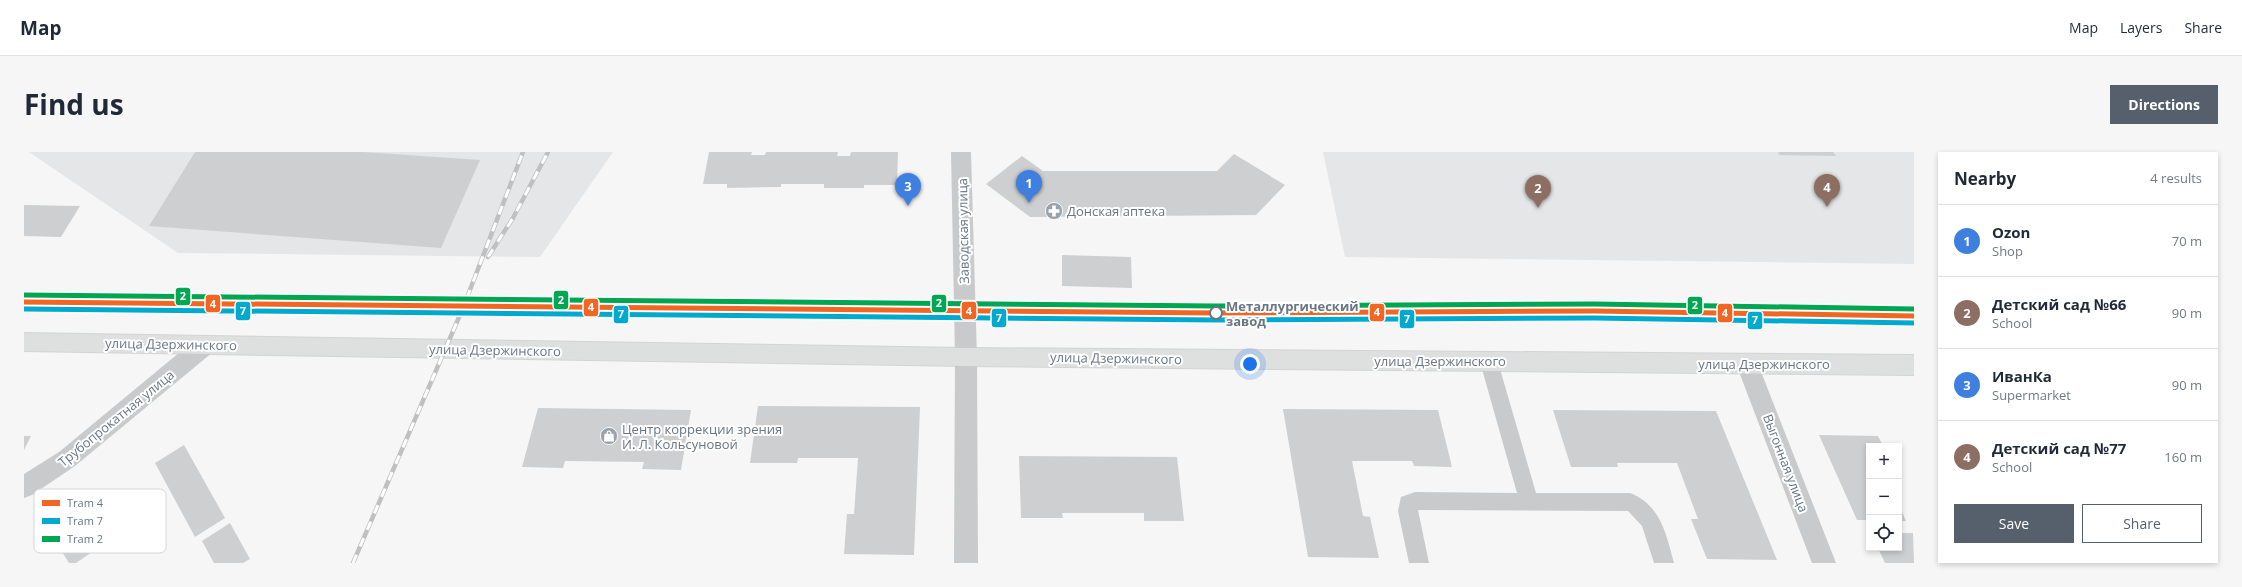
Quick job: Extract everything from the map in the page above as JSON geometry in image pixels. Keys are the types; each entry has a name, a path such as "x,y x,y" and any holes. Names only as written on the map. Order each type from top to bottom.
{"main road":[{"name":"улица Дзержинского","path":"24,342 966,357 1914,365"}],"street":[{"name":"Заводская улица","path":"961,152 966,357"},
{"name":"Трубопрокатная улица","path":"24,487 67,460 205,345"},
{"path":"966,357 966,563"},
{"name":"Выгонная улица","path":"1747,364 1824,563"}],"lane":[{"path":"1489,362 1529,502"},
{"path":"1420,563 1408,511 1408,503 1415,501 1630,502 1640,506 1648,515 1664,563"}],"shaded area":[{"path":"29,152 613,152 540,257 178,253"},
{"path":"1323,152 1914,152 1914,264 1345,257"}],"building":[{"path":"195,152 363,152 480,160 441,248 149,226"},
{"path":"709,152 752,152 751,155 765,155 766,152 838,152 837,156 850,156 851,152 898,152 897,185 864,185 864,188 824,188 824,184 781,184 781,187 727,188 727,184 703,184"},
{"path":"1778,152 1833,152 1836,156 1779,155"},
{"path":"1234,154 1285,185 1256,215 1030,217 986,184 1022,156 1043,171 1217,171"},
{"path":"24,205 80,206 61,237 24,236"},
{"path":"1062,255 1131,257 1132,288 1062,286"},
{"path":"758,406 920,407 914,555 844,554 847,514 854,514 858,458 798,458 797,463 750,463"},
{"name":"Центр коррекции зрения И. Л. Кольсуновой","path":"538,408 691,410 681,470 642,469 644,462 565,461 563,468 522,467"},
{"path":"1283,409 1438,410 1452,467 1414,466 1412,461 1352,461 1363,516 1370,517 1379,558 1308,557"},
{"path":"1553,410 1716,411 1777,560 1707,559 1691,519 1698,519 1677,463 1617,463 1618,467 1571,467"},
{"path":"1819,435 1878,436 1882,443 1866,443 1866,520 1857,520"},
{"path":"24,436 31,436 24,450"},
{"path":"184,445 225,518 195,537 155,463"},
{"path":"1019,456 1177,457 1184,521 1144,521 1144,513 1062,513 1063,518 1021,518"},
{"path":"1902,512 1906,521 1902,521"},
{"path":"230,523 250,559 243,563 214,563 202,541"},
{"path":"1902,533 1913,533 1914,563 1885,563 1879,551 1902,551"},
{"path":"63,553 90,553 76,563 69,563"}],"railway":[{"path":"353,563 463,308 523,152"},
{"path":"488,257 513,218 548,152"}],"tram line":[{"name":"2","path":"24,295 1216,306 1595,304 1914,309"},
{"name":"4","path":"24,302 1216,313 1595,311 1914,316"},
{"name":"7","path":"24,309 1216,320 1595,318 1914,323"}],"place":[{"name":"Ozon","path":"1029,203"},
{"name":"ИванКа","path":"908,206"},
{"name":"Детский сад №77","path":"1827,207"},
{"name":"Детский сад №66","path":"1538,208"},
{"name":"Донская аптека","path":"1054,211"},
{"name":"Металлургический завод","path":"1216,313"},
{"name":"Центр коррекции зрения И. Л. Кольсуновой","path":"609,436"}]}
